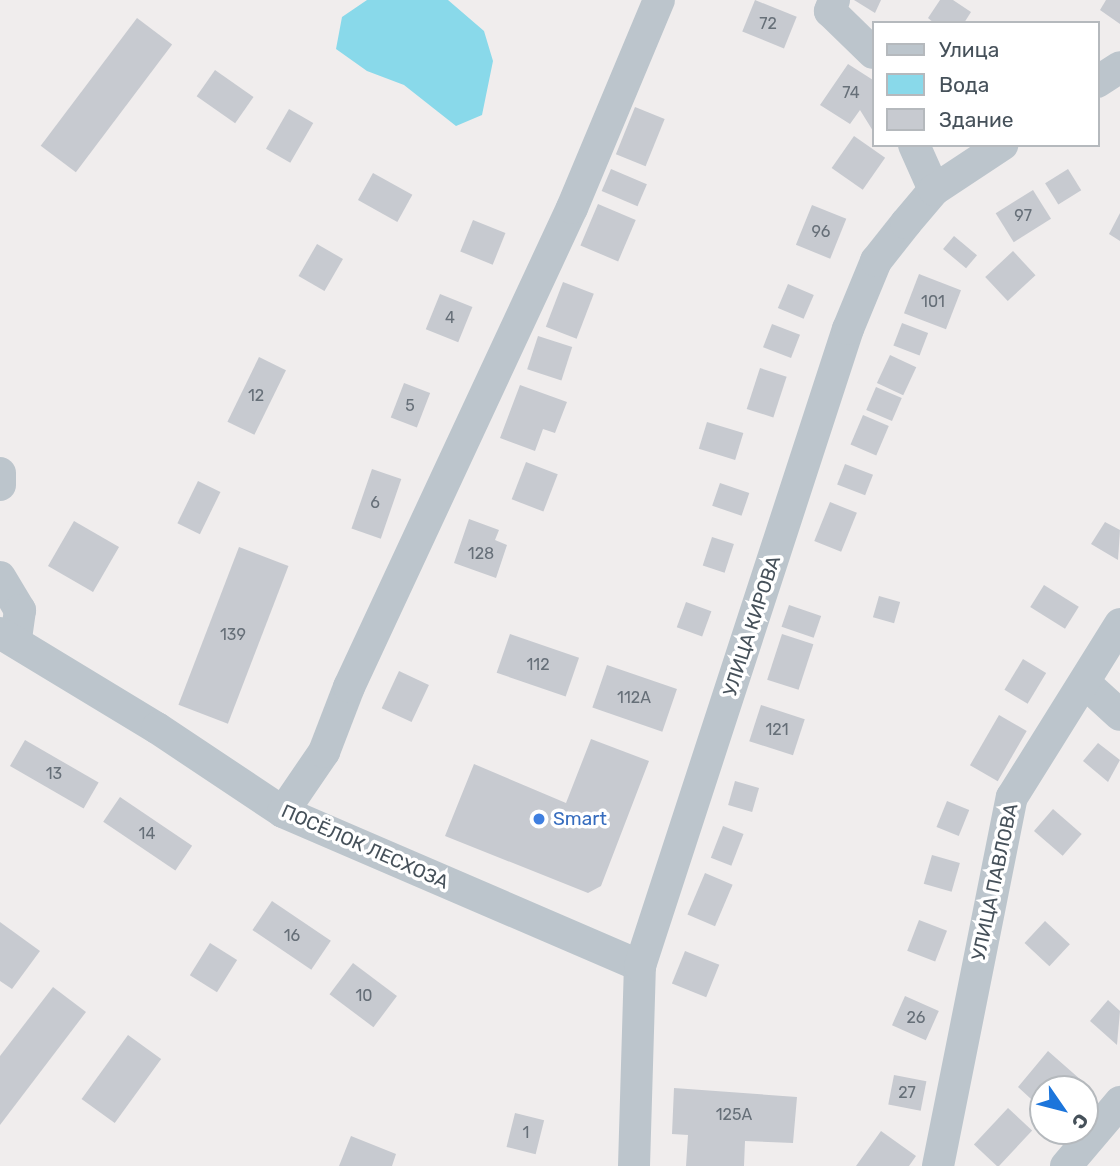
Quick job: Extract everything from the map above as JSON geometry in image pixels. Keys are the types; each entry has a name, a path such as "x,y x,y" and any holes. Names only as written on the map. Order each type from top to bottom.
{"street":[{"path":"283,812 324,752 349,687 572,208 659,0"},
{"path":"834,0 830,11 872,52"},
{"path":"1099,81 1120,67"},
{"path":"915,147 934,190"},
{"name":"УЛИЦА КИРОВА","path":"634,1166 640,965 848,329 876,261 934,190 999,147"},
{"path":"0,472 0,485"},
{"path":"0,577 20,610 8,636"},
{"name":"УЛИЦА ПАВЛОВА","path":"937,1166 1012,797 1120,624"},
{"name":"ПОСЁЛОК ЛЕСХОЗА","path":"8,636 283,812 640,965"},
{"path":"1085,683 1120,715"},
{"path":"1066,1166 1120,1102"}],"water":[{"path":"367,0 448,0 484,31 493,61 482,115 456,126 404,85 367,71 336,49 342,17"}],"building":[{"path":"755,0 797,17 784,48 742,32"},
{"path":"854,0 881,0 875,13"},
{"path":"940,0 953,0 971,12 965,21 932,21 928,18"},
{"path":"1106,0 1120,0 1120,24 1100,10"},
{"path":"137,18 172,44 76,172 41,146"},
{"path":"848,64 872,79 872,129 860,110 850,124 820,105"},
{"path":"215,70 254,97 235,123 197,96"},
{"path":"635,107 665,119 646,166 616,154"},
{"path":"289,109 313,123 290,163 266,149"},
{"path":"854,136 885,158 863,190 832,168"},
{"path":"611,169 647,184 638,206 602,191"},
{"path":"1068,169 1081,190 1058,205 1045,183"},
{"path":"373,173 412,195 397,222 358,200"},
{"path":"1033,190 1051,219 1014,242 996,213"},
{"path":"598,204 636,220 618,261 580,245"},
{"path":"812,205 846,219 830,259 796,245"},
{"path":"1120,213 1120,241 1109,234"},
{"path":"473,220 505,233 493,265 460,252"},
{"path":"954,236 977,255 966,268 943,249"},
{"path":"317,244 343,259 324,291 298,276"},
{"path":"1013,251 1036,275 1008,301 985,277"},
{"path":"919,274 961,290 946,329 904,313"},
{"path":"563,282 594,294 577,339 546,327"},
{"path":"788,284 814,295 804,319 778,308"},
{"path":"440,294 472,307 458,342 426,329"},
{"path":"902,323 928,333 920,355 893,345"},
{"path":"772,324 800,335 791,358 763,347"},
{"path":"538,336 572,347 561,380 527,369"},
{"path":"890,355 916,367 903,395 877,383"},
{"path":"259,357 286,370 254,435 227,422"},
{"path":"760,368 787,377 773,418 747,409"},
{"path":"404,383 430,393 417,428 391,418"},
{"path":"520,385 567,402 555,433 543,429 535,451 500,438"},
{"path":"876,387 902,398 892,421 866,410"},
{"path":"863,415 889,426 876,455 850,444"},
{"path":"707,422 743,433 735,460 699,449"},
{"path":"526,462 558,474 543,512 512,499"},
{"path":"845,464 873,475 865,495 837,485"},
{"path":"372,469 401,479 381,539 351,529"},
{"path":"198,481 220,492 200,534 177,523"},
{"path":"720,483 749,493 741,516 712,506"},
{"path":"830,502 857,513 841,552 814,541"},
{"path":"469,519 499,530 495,540 507,545 496,578 454,563"},
{"path":"74,521 119,547 93,592 48,566"},
{"path":"1105,522 1120,530 1118,560 1091,544"},
{"path":"712,537 734,544 725,573 703,566"},
{"path":"239,547 288,566 228,724 178,705"},
{"path":"1044,585 1079,607 1065,629 1030,607"},
{"path":"879,596 900,602 894,623 873,617"},
{"path":"686,602 711,611 702,637 677,627"},
{"path":"789,605 821,616 814,638 782,627"},
{"path":"510,634 579,658 566,697 497,673"},
{"path":"782,634 813,644 799,690 767,680"},
{"path":"1023,659 1046,673 1028,704 1004,690"},
{"path":"607,665 677,689 662,732 592,708"},
{"path":"399,671 429,685 412,722 382,708"},
{"path":"761,705 805,719 793,755 749,741"},
{"path":"999,715 1027,731 998,781 970,765"},
{"name":"Smart","path":"591,739 649,761 601,886 588,893 445,836 474,764 566,803"},
{"path":"25,740 99,782 84,808 10,766"},
{"path":"1098,743 1120,760 1108,782 1083,761"},
{"path":"735,781 759,788 752,812 728,805"},
{"path":"120,797 192,846 175,871 103,822"},
{"path":"947,801 969,810 959,836 937,827"},
{"path":"1053,809 1082,834 1063,856 1034,831"},
{"path":"723,826 744,834 731,866 711,858"},
{"path":"932,855 960,863 952,892 924,884"},
{"path":"705,873 733,885 715,926 687,914"},
{"path":"272,901 331,941 311,970 252,930"},
{"path":"919,920 947,931 935,962 907,951"},
{"path":"1045,921 1070,944 1049,966 1025,943"},
{"path":"0,922 40,951 12,989 0,981"},
{"path":"210,943 237,960 217,992 190,975"},
{"path":"685,951 719,965 706,997 672,983"},
{"path":"353,963 397,996 373,1027 330,994"},
{"path":"53,987 86,1012 0,1125 0,1056"},
{"path":"905,996 939,1011 926,1040 892,1025"},
{"path":"1108,1000 1120,1011 1117,1045 1090,1021"},
{"path":"128,1035 161,1059 115,1123 82,1099"},
{"path":"1048,1051 1075,1075 1029,1075 1029,1097 1018,1087"},
{"path":"894,1075 926,1081 921,1111 888,1104"},
{"path":"674,1088 797,1097 793,1143 745,1141 744,1166 686,1166 688,1135 672,1134"},
{"path":"1008,1108 1029,1128 1029,1134 997,1166 974,1145"},
{"path":"515,1113 544,1120 536,1154 507,1147"},
{"path":"881,1131 916,1156 909,1166 856,1166"},
{"path":"351,1136 396,1154 392,1166 339,1166"}],"place":[{"name":"Smart","path":"539,819"}]}
